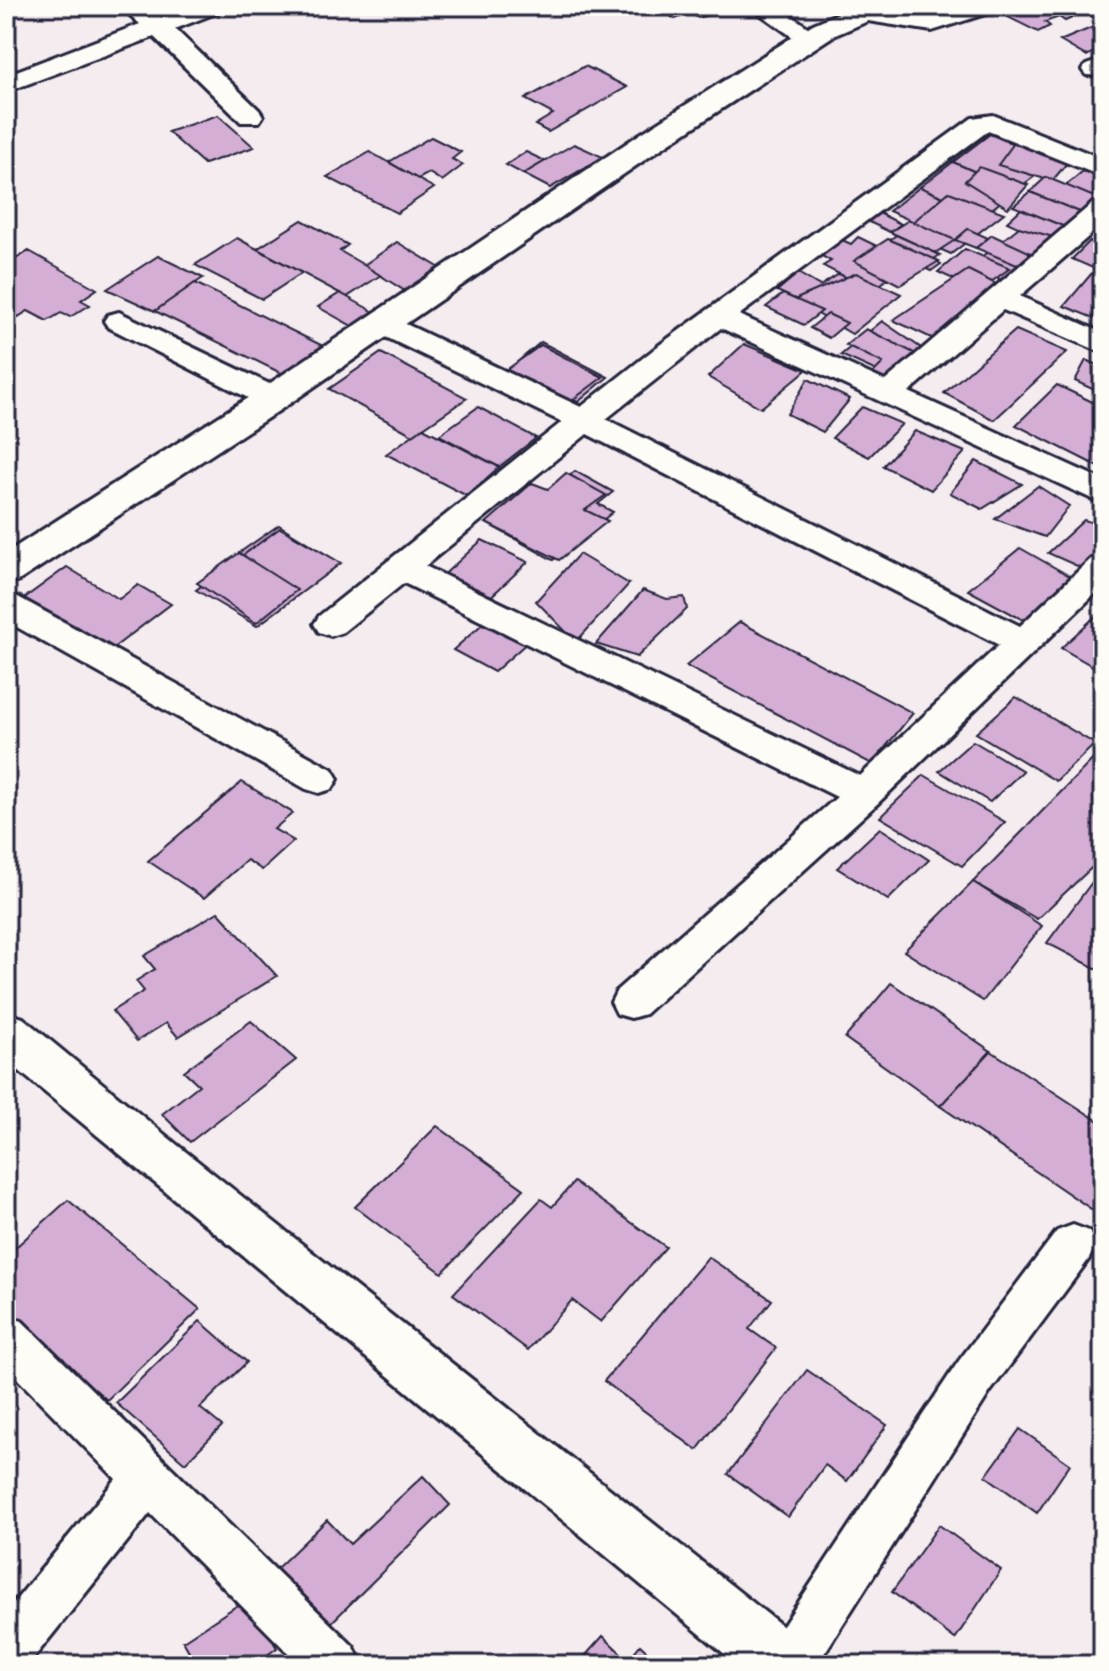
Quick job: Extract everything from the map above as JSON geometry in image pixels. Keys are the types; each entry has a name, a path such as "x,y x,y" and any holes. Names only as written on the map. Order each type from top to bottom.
{"street":[{"path":"132,6 158,26 250,116"},
{"path":"6,84 212,6"},
{"path":"761,6 810,38"},
{"path":"6,571 273,398 380,323 810,38 843,20 876,9 932,22 982,6"},
{"path":"331,624 718,316 981,124 993,123 1103,169"},
{"path":"887,395 1099,218"},
{"path":"1000,298 1103,344"},
{"path":"718,316 1103,493"},
{"path":"119,321 273,398"},
{"path":"380,323 584,420 1025,643"},
{"path":"400,567 864,794"},
{"path":"631,1002 864,794 1103,567"},
{"path":"6,605 319,779"},
{"path":"10,1043 786,1665 974,1377 1073,1245"},
{"path":"6,1336 336,1665"},
{"path":"6,1652 148,1477"}],"building":[{"path":"656,6 710,6 703,9 712,14 698,18 690,13 675,19"},
{"path":"902,6 953,6 957,9 925,21"},
{"path":"1018,6 1087,6 1091,10 1065,21 1059,17 1045,22 1050,26 1038,32 1002,14"},
{"path":"1103,23 1103,48 1086,56 1060,41"},
{"path":"585,66 627,87 548,132 535,125 553,114 525,99"},
{"path":"218,115 254,147 204,164 168,132"},
{"path":"990,134 1054,162 1016,190 953,162"},
{"path":"431,137 461,152 452,159 463,165 442,181 429,173 418,179 389,162"},
{"path":"1017,139 1068,162 1052,181 998,165"},
{"path":"574,144 603,157 550,188 523,174"},
{"path":"370,152 434,188 397,213 327,177"},
{"path":"526,152 545,161 523,174 506,165"},
{"path":"953,162 1016,190 984,215 920,187"},
{"path":"979,167 1028,185 1008,208 965,181"},
{"path":"1083,171 1103,179 1103,194 1059,232 1029,217"},
{"path":"1046,177 1099,199 1082,213 1030,192"},
{"path":"920,187 984,215 955,240 889,211"},
{"path":"949,192 1004,213 951,254 901,232"},
{"path":"1030,192 1082,213 1065,227 1013,206"},
{"path":"1021,209 1065,227 1048,241 1007,222"},
{"path":"875,211 901,224 890,232 863,219"},
{"path":"302,220 348,245 340,251 381,275 347,297 257,249"},
{"path":"909,220 955,240 935,253 890,232"},
{"path":"1019,227 1053,237 1005,282 971,265"},
{"path":"968,229 988,238 976,248 955,240"},
{"path":"896,235 940,255 934,259 941,264 931,271 881,248"},
{"path":"992,235 1031,253 1017,265 976,248"},
{"path":"858,237 908,261 873,291 823,266 831,261 820,255 840,239 851,244"},
{"path":"237,238 302,273 262,299 195,265"},
{"path":"888,239 939,261 900,285 854,261"},
{"path":"1090,241 1103,248 1103,285 1089,279 1100,271 1072,259"},
{"path":"397,242 440,268 405,291 364,265"},
{"path":"965,249 1010,268 979,291 938,272"},
{"path":"29,251 97,289 81,300 90,305 70,317 61,313 47,321 28,311 18,317 6,311 6,265"},
{"path":"158,256 203,278 155,311 107,289"},
{"path":"968,270 1000,286 938,341 893,320"},
{"path":"798,273 820,286 839,274 882,294 847,323 777,291"},
{"path":"856,273 901,294 852,334 794,300"},
{"path":"1092,273 1103,277 1103,322 1064,306"},
{"path":"195,283 323,346 285,375 155,311"},
{"path":"340,293 376,313 354,327 318,307"},
{"path":"783,294 822,311 804,325 766,307"},
{"path":"828,314 847,323 829,338 810,328"},
{"path":"882,321 921,348 892,378 841,355"},
{"path":"866,329 922,357 882,391 864,382 883,363 846,345"},
{"path":"1016,330 1067,352 994,420 944,393"},
{"path":"541,342 608,377 578,402 508,370"},
{"path":"744,344 806,370 761,408 708,377"},
{"path":"541,345 603,377 571,401 538,384 532,388 502,373"},
{"path":"381,353 467,398 413,435 329,389"},
{"path":"1086,360 1103,367 1103,394 1075,381"},
{"path":"808,379 850,399 823,432 787,414"},
{"path":"1057,385 1103,407 1103,469 1016,425"},
{"path":"478,407 536,438 499,467 439,435"},
{"path":"862,407 902,424 869,457 832,438"},
{"path":"423,428 499,467 467,496 386,454"},
{"path":"915,431 965,452 931,490 883,466"},
{"path":"976,461 1022,484 982,509 950,493"},
{"path":"575,471 613,492 598,504 613,512 553,560 488,524 537,486 549,492"},
{"path":"566,473 606,495 585,510 608,521 559,560 486,523 532,483 548,489"},
{"path":"1038,486 1069,506 1045,537 995,519"},
{"path":"1084,520 1103,526 1103,550 1084,569 1048,553"},
{"path":"279,525 337,561 297,590 239,553"},
{"path":"280,528 341,563 257,626 196,590"},
{"path":"482,540 528,562 485,602 438,580"},
{"path":"1020,548 1073,578 1025,621 968,590"},
{"path":"239,553 297,590 256,623 197,583"},
{"path":"579,554 629,584 576,642 536,601"},
{"path":"67,567 119,599 138,585 171,604 104,655 19,602"},
{"path":"643,590 667,599 684,597 687,609 637,657 596,644"},
{"path":"1099,613 1103,615 1103,672 1061,648"},
{"path":"488,619 529,641 494,672 453,650"},
{"path":"740,622 913,713 872,764 686,666"},
{"path":"1016,697 1095,744 1056,781 976,733"},
{"path":"973,741 1023,771 990,802 939,771"},
{"path":"1103,749 1103,857 1037,919 973,882"},
{"path":"924,775 1005,822 962,866 880,817"},
{"path":"242,782 293,813 274,829 294,841 262,870 247,860 204,898 148,861"},
{"path":"880,828 929,860 888,900 837,868"},
{"path":"1098,874 1103,877 1103,972 1047,943"},
{"path":"973,882 1042,926 983,1001 904,951"},
{"path":"218,912 277,976 178,1037 166,1023 137,1041 112,1011 144,991 136,981 155,969 144,956"},
{"path":"891,983 991,1051 940,1106 845,1038"},
{"path":"251,1021 296,1060 190,1142 162,1114 199,1085 184,1071"},
{"path":"991,1051 1103,1124 1103,1217 940,1106"},
{"path":"437,1126 524,1189 442,1273 355,1207"},
{"path":"574,1182 666,1247 601,1322 572,1300 528,1350 453,1294 541,1199 552,1207"},
{"path":"68,1200 200,1309 107,1400 6,1311 6,1256"},
{"path":"708,1257 772,1300 749,1329 776,1348 697,1450 604,1381"},
{"path":"200,1321 247,1362 200,1408 222,1426 185,1463 116,1403"},
{"path":"807,1370 887,1425 847,1481 825,1465 788,1517 728,1474"},
{"path":"1020,1429 1070,1464 1037,1513 986,1476"},
{"path":"423,1476 450,1505 330,1624 276,1569 327,1520 350,1544"},
{"path":"939,1525 1001,1570 955,1639 892,1592"},
{"path":"247,1599 277,1648 253,1665 197,1665 183,1641"},
{"path":"603,1636 628,1660 640,1645 662,1665 577,1665"}]}
